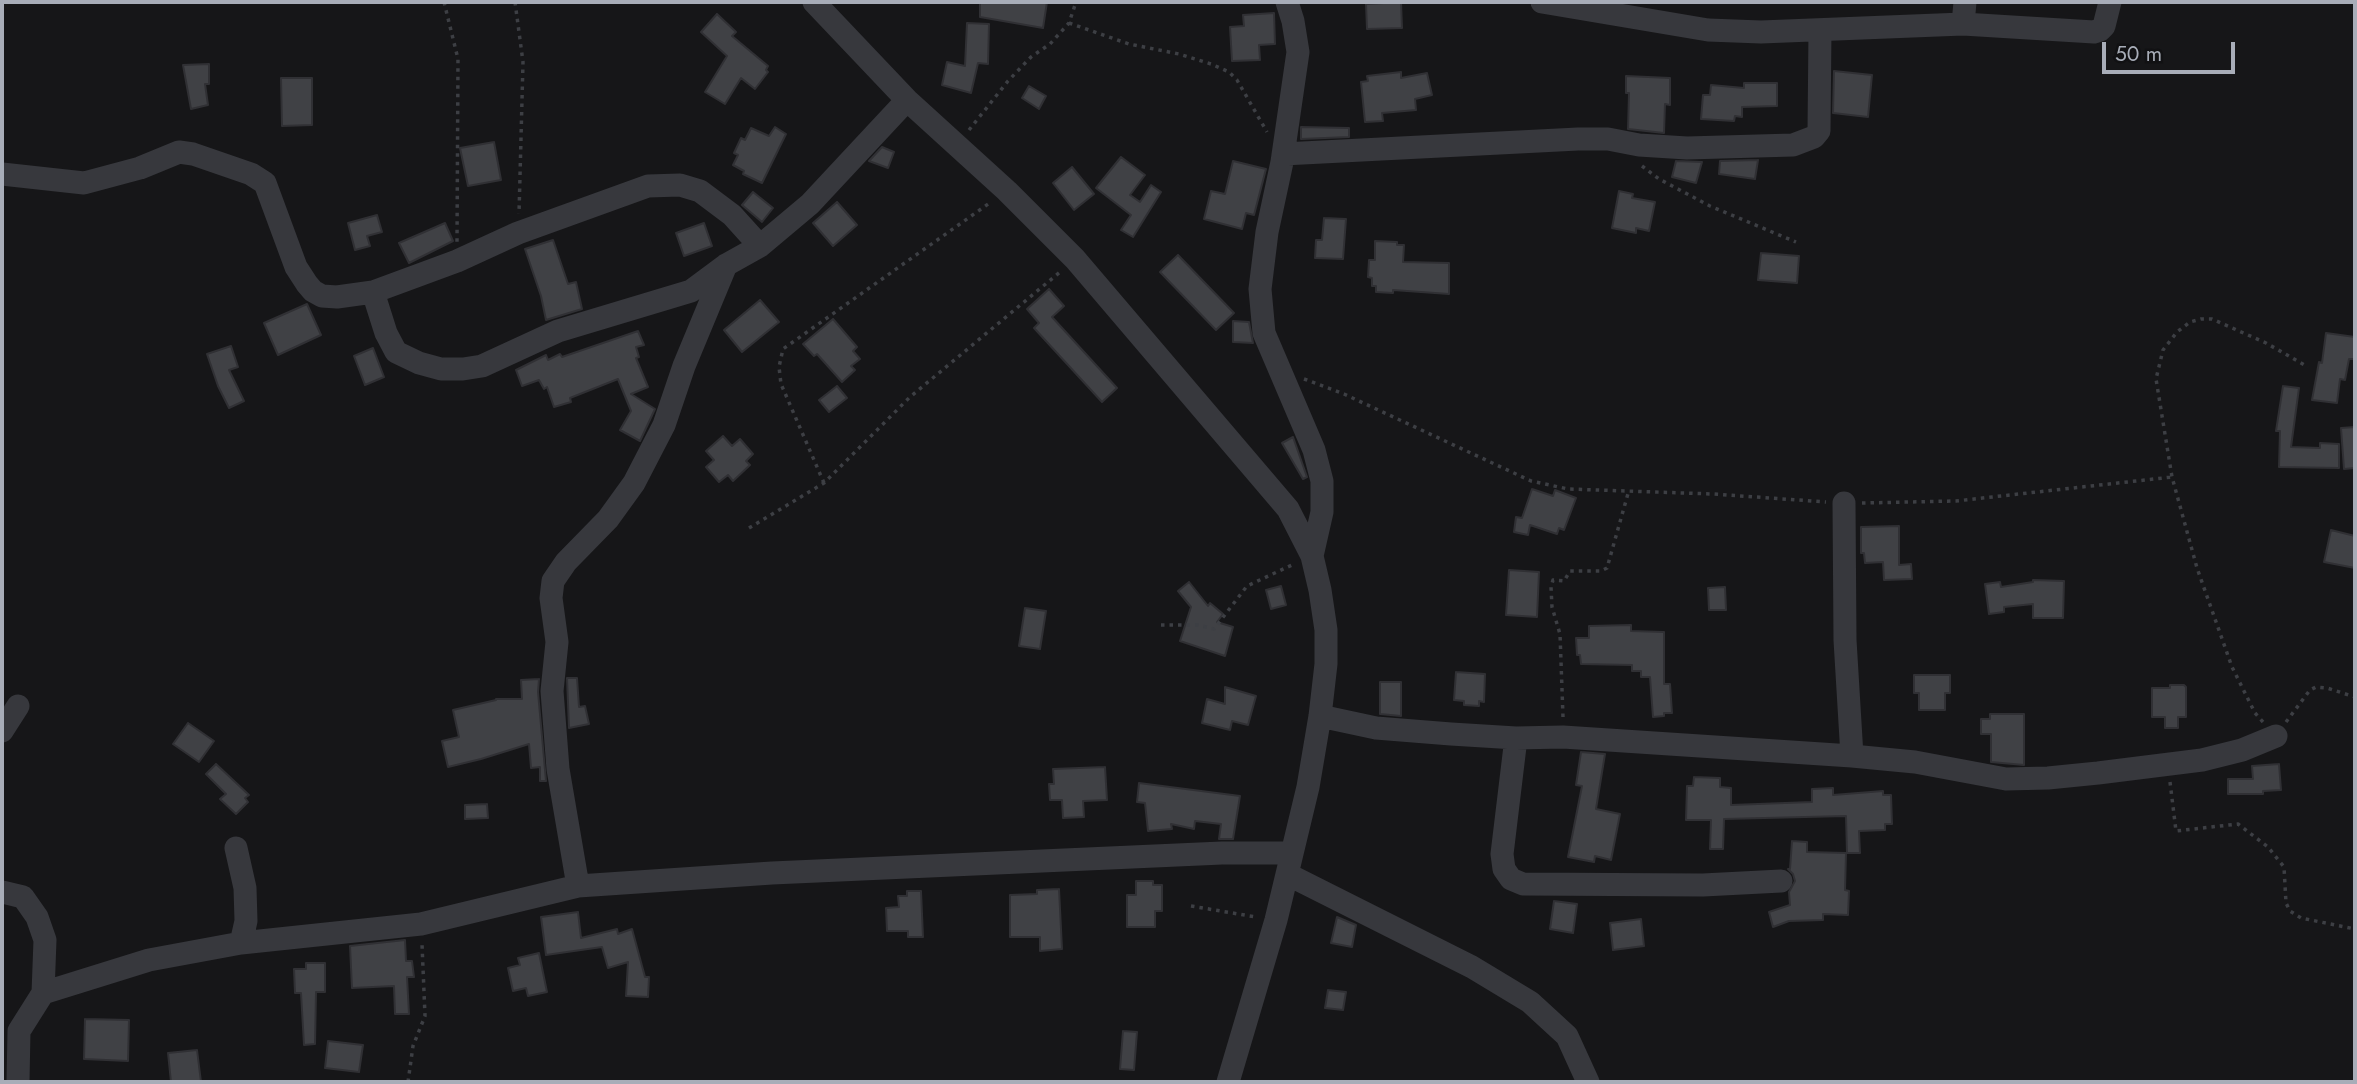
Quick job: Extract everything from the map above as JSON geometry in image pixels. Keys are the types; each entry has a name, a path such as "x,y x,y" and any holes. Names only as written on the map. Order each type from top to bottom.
{"street":[{"path":"814,2 907,100 1007,191 1075,259 1288,509 1312,556 1326,630 1326,664 1320,716 1308,787 1276,920 1227,1082"},
{"path":"1287,2 1298,51 1260,289 1264,333 1314,450 1322,481 1322,512 1312,556"},
{"path":"1542,2 1708,30 1820,30 1964,13 2094,32 2104,26 2110,2"},
{"path":"1283,158 1578,139 1608,139 1639,145 1687,148 1793,145 1814,137 1819,131 1820,30"},
{"path":"373,292 386,333 396,352 419,363 442,369 463,369 482,366 558,331 691,291 726,265 760,246 810,204 907,100"},
{"path":"2,174 84,183 130,172 179,152 193,154 251,174 265,183 296,267 313,291 322,296 337,298 373,292 457,261 518,233 648,187 680,185 700,191 732,215 760,246"},
{"path":"578,887 567,834 556,743 552,691 557,642 551,598 553,581 566,562 608,519 634,483 664,425 684,366 726,265"},
{"path":"1844,503 1844,640 1852,756"},
{"path":"2,731 18,706"},
{"path":"1320,716 1376,728 1852,756 1915,762 2006,779 2048,778 2152,768 2242,750 2276,736"},
{"path":"1516,738 1502,854 1504,869 1511,879 1523,884 1703,885 1781,881"},
{"path":"236,848 245,899 246,921 241,943"},
{"path":"43,993 149,960 241,943 421,924 578,887 772,873 1222,853 1289,864 1531,1002 1567,1036 1588,1082"},
{"path":"2,892 23,897 37,917 45,940 43,993 19,1031 18,1082"}],"path":[{"path":"444,2 458,59 457,261"},
{"path":"515,2 523,62 518,233"},
{"path":"957,145 986,112 1008,81 1031,57 1050,44 1069,23 1076,2"},
{"path":"1069,23 1129,44 1212,64 1229,72 1237,80 1283,158"},
{"path":"1640,165 1710,206 1796,242"},
{"path":"824,483 781,384 779,367 783,349 1007,191"},
{"path":"749,528 824,483 910,397 1075,259"},
{"path":"2308,367 2266,343 2212,318 2201,318 2177,332 2163,350 2156,379 2172,477 2197,568 2232,667 2255,713 2276,736 2310,690 2316,687 2355,697"},
{"path":"1279,370 1344,394 1531,481 1568,489 1844,503 1956,501 2172,477"},
{"path":"1563,737 1560,634 1552,607 1551,587 1553,580 1564,580 1570,571 1601,571 1607,568 1629,490"},
{"path":"1161,625 1198,625 1213,629 1247,586 1312,556"},
{"path":"2152,768 2170,781 2176,831 2238,824 2268,847 2284,867 2286,904 2290,911 2301,918 2355,929"},
{"path":"1191,906 1276,920"},
{"path":"408,1082 413,1046 425,1016 421,924"}],"building":[{"path":"980,2 1047,2 1043,28 980,17"},
{"path":"1401,2 1402,28 1367,29 1366,4"},
{"path":"1274,13 1275,44 1259,45 1260,60 1232,61 1230,27 1244,26 1243,15"},
{"path":"717,14 736,32 732,36 768,66 768,72 755,89 741,78 725,104 705,92 727,56 701,32"},
{"path":"967,23 989,24 988,64 978,63 971,93 942,85 947,62 965,66"},
{"path":"209,64 209,84 205,84 208,105 191,109 183,65"},
{"path":"1834,71 1872,75 1868,117 1833,113"},
{"path":"1401,72 1401,78 1427,73 1432,95 1415,99 1416,110 1382,113 1383,121 1365,122 1361,82 1368,81 1367,76"},
{"path":"1626,76 1670,78 1670,105 1665,104 1664,133 1628,129 1629,93 1626,93"},
{"path":"281,78 312,78 312,125 282,126"},
{"path":"1744,83 1777,83 1777,106 1742,107 1742,117 1735,116 1734,121 1701,119 1703,95 1710,95 1711,85 1744,88"},
{"path":"1029,86 1046,96 1039,109 1022,98"},
{"path":"775,127 786,134 762,183 743,174 744,171 733,165 738,155 734,153 741,138 745,140 751,128 769,136"},
{"path":"1301,127 1349,128 1349,137 1301,139"},
{"path":"494,142 501,180 468,186 460,148"},
{"path":"882,147 894,152 888,168 869,161"},
{"path":"1121,157 1145,175 1130,195 1140,202 1151,185 1161,192 1133,237 1121,230 1131,215 1096,188"},
{"path":"1758,160 1755,179 1719,174 1720,161"},
{"path":"1233,161 1266,169 1254,215 1246,213 1242,229 1204,219 1211,191 1225,194"},
{"path":"1676,161 1702,162 1696,183 1672,177"},
{"path":"1072,167 1094,194 1074,210 1053,183"},
{"path":"1619,191 1633,194 1632,198 1655,202 1649,231 1636,228 1636,233 1612,228"},
{"path":"753,192 773,208 762,222 742,205"},
{"path":"837,202 857,225 833,246 813,223"},
{"path":"377,215 382,232 367,236 370,246 355,250 348,223"},
{"path":"1324,218 1346,219 1343,259 1315,258 1316,240 1322,240"},
{"path":"445,223 453,241 409,263 399,243"},
{"path":"704,223 712,246 684,256 676,233"},
{"path":"553,240 568,284 576,282 582,309 546,320 525,249"},
{"path":"1375,241 1404,245 1403,262 1449,263 1449,294 1393,290 1393,293 1376,292 1376,286 1372,286 1372,278 1368,277 1369,260 1375,260"},
{"path":"1761,253 1799,256 1797,283 1758,280"},
{"path":"1178,255 1234,313 1216,330 1160,272"},
{"path":"1049,289 1064,306 1052,317 1117,388 1102,402 1034,328 1039,323 1027,309"},
{"path":"760,300 779,322 742,352 724,330"},
{"path":"307,304 321,335 278,355 264,323"},
{"path":"833,319 857,347 853,351 860,359 851,366 855,370 842,382 817,354 814,356 803,344"},
{"path":"1233,321 1249,322 1253,343 1233,342"},
{"path":"638,331 644,345 636,347 639,357 636,358 648,387 631,394 655,409 640,441 620,430 631,411 618,379 570,398 571,402 554,407 547,387 544,389 539,380 522,386 516,370 546,355 548,360 560,354 562,357"},
{"path":"2326,333 2355,337 2355,359 2349,359 2345,380 2340,379 2337,403 2312,400 2319,362 2322,363"},
{"path":"231,346 238,367 229,370 244,401 229,408 207,354"},
{"path":"373,348 384,377 365,385 354,356"},
{"path":"837,386 847,398 829,412 819,400"},
{"path":"2283,386 2299,388 2291,447 2320,448 2320,443 2339,444 2339,468 2279,467 2280,431 2276,431"},
{"path":"2355,427 2355,468 2344,469 2341,428"},
{"path":"723,436 732,446 740,439 753,454 746,461 750,465 733,481 728,475 719,482 706,467 714,460 706,451"},
{"path":"1293,437 1307,477 1303,479 1282,443"},
{"path":"1532,489 1553,496 1555,490 1576,498 1564,530 1559,528 1557,534 1530,525 1528,535 1514,532 1516,517 1522,518"},
{"path":"1899,526 1899,565 1911,564 1912,579 1884,580 1883,562 1865,563 1864,553 1861,553 1861,527"},
{"path":"2331,530 2355,536 2355,568 2324,562"},
{"path":"1509,570 1539,572 1537,617 1506,615"},
{"path":"2033,580 2064,581 2063,618 2033,618 2033,604 2004,607 2004,612 1989,614 1985,584 2000,582 2001,587"},
{"path":"1189,582 1208,606 1210,603 1223,614 1217,622 1233,627 1225,656 1180,641 1191,607 1178,591"},
{"path":"1281,586 1286,605 1271,609 1266,590"},
{"path":"1725,587 1726,610 1709,610 1708,588"},
{"path":"1025,608 1046,611 1040,649 1019,646"},
{"path":"1631,625 1631,631 1664,632 1664,684 1670,684 1672,713 1653,717 1650,677 1641,677 1641,671 1632,671 1632,665 1581,664 1580,655 1577,655 1576,638 1589,638 1589,626"},
{"path":"1456,672 1485,674 1484,702 1479,701 1479,706 1464,705 1464,701 1454,700"},
{"path":"1914,675 1950,675 1950,693 1945,693 1945,710 1919,710 1919,693 1914,693"},
{"path":"567,678 577,678 579,707 585,706 589,724 569,728"},
{"path":"539,679 546,781 540,781 540,767 531,768 529,744 448,767 442,741 459,737 453,710 496,699 522,699 521,680"},
{"path":"1380,682 1401,682 1401,716 1380,714"},
{"path":"2170,685 2186,687 2186,717 2178,717 2178,728 2165,728 2165,717 2152,717 2152,688 2170,688"},
{"path":"1225,687 1256,696 1248,725 1232,721 1230,730 1202,723 1207,699 1225,704"},
{"path":"1990,714 2024,714 2024,765 1991,762 1991,734 1981,734 1981,719 1990,719"},
{"path":"188,723 214,741 199,762 173,744"},
{"path":"1581,752 1605,754 1596,809 1620,814 1611,860 1595,856 1594,862 1568,857 1582,786 1576,785"},
{"path":"216,764 249,795 245,798 248,802 236,814 220,799 226,794 206,774"},
{"path":"2279,764 2281,790 2263,791 2263,794 2228,794 2228,779 2253,779 2252,766"},
{"path":"1105,767 1107,800 1083,801 1084,817 1063,818 1062,800 1050,800 1049,784 1054,784 1053,769"},
{"path":"1694,777 1720,778 1720,787 1731,788 1731,805 1812,802 1812,789 1833,788 1833,795 1883,791 1883,795 1891,795 1892,824 1885,824 1885,830 1859,831 1860,853 1847,853 1846,816 1724,819 1723,849 1710,849 1711,820 1686,820 1687,786 1693,786"},
{"path":"1139,783 1240,796 1233,839 1219,839 1221,824 1195,821 1194,829 1171,824 1172,829 1148,831 1145,803 1137,802"},
{"path":"487,804 488,818 465,819 465,805"},
{"path":"1792,841 1807,842 1807,852 1846,853 1845,890 1849,891 1848,915 1823,914 1823,920 1789,921 1773,927 1769,912 1790,905 1789,892 1795,881 1788,869"},
{"path":"1136,881 1153,881 1153,885 1162,885 1162,911 1155,911 1155,927 1127,927 1127,895 1136,895"},
{"path":"1059,889 1062,949 1040,951 1040,937 1010,937 1010,895 1037,894 1037,890"},
{"path":"907,891 921,891 923,937 908,937 908,931 887,931 886,908 899,907 898,896 907,896"},
{"path":"1554,901 1577,904 1573,933 1550,929"},
{"path":"578,912 581,938 617,929 618,934 632,929 645,977 649,977 648,997 626,996 628,962 608,968 602,947 546,955 541,917"},
{"path":"1337,917 1356,925 1352,947 1331,943"},
{"path":"1641,919 1644,946 1613,950 1610,923"},
{"path":"405,940 406,961 412,961 414,977 407,977 409,1014 395,1014 394,986 352,988 350,946"},
{"path":"539,953 547,992 528,996 526,988 513,991 508,968 520,965 518,958"},
{"path":"306,963 325,963 325,992 316,992 315,1044 304,1045 301,993 295,993 294,969 306,969"},
{"path":"1328,990 1346,992 1343,1010 1325,1008"},
{"path":"85,1019 129,1020 128,1061 84,1059"},
{"path":"1123,1031 1137,1032 1134,1070 1120,1069"},
{"path":"328,1041 363,1045 359,1072 325,1068"},
{"path":"197,1050 201,1082 171,1082 168,1053"}]}
